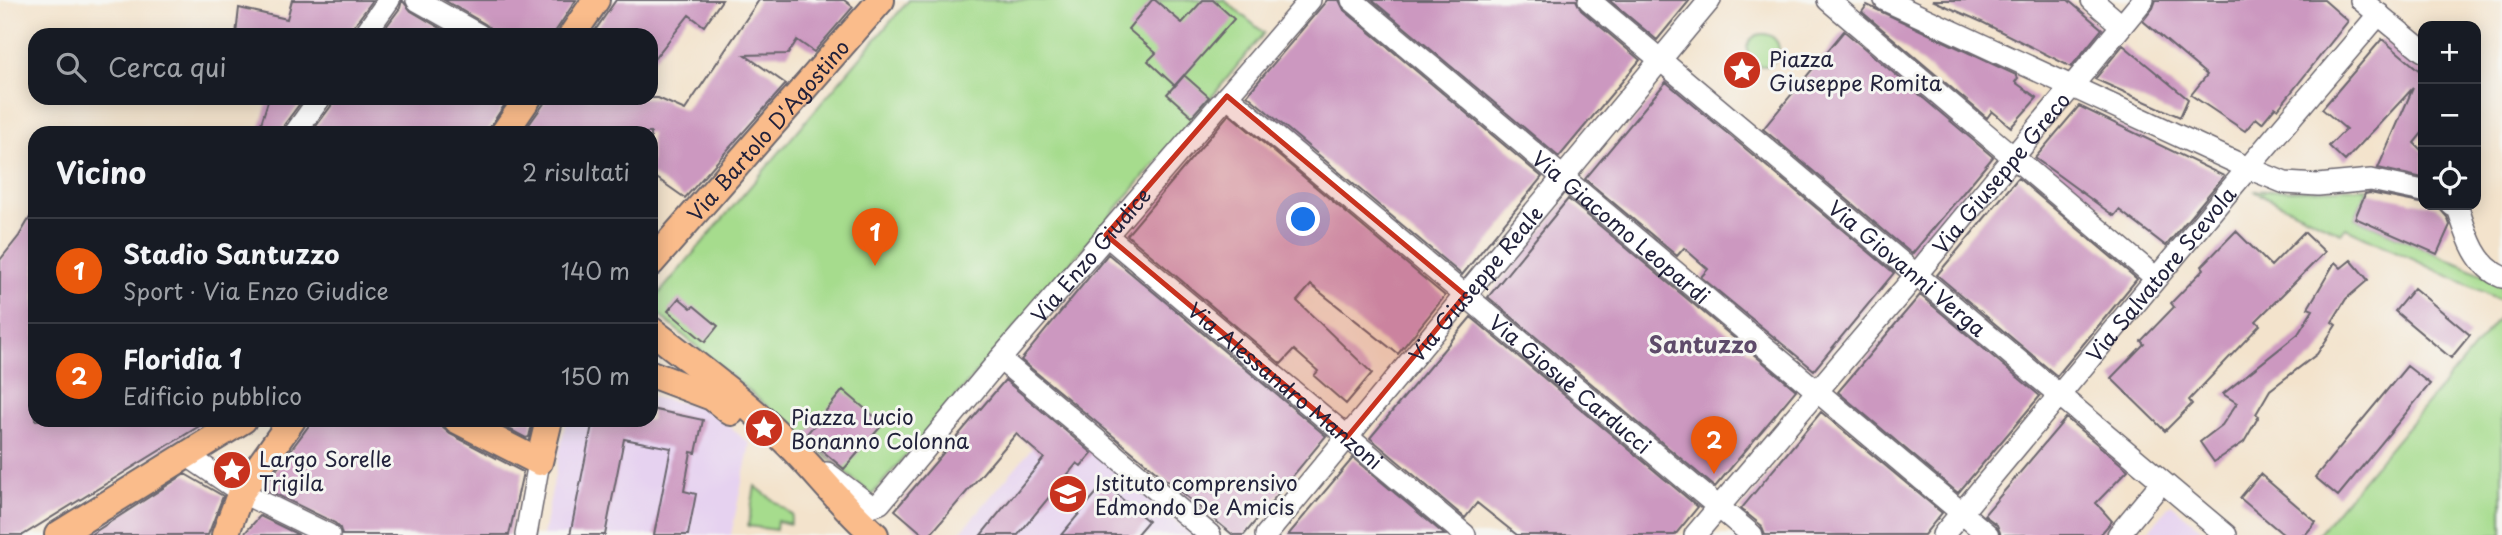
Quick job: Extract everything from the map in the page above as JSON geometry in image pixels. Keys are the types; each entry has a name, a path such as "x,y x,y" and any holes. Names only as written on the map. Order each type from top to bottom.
{"main road":[{"path":"577,28 596,0"},
{"name":"Via Bartolo D'Agostino","path":"658,256 881,0"},
{"path":"509,126 523,105"},
{"path":"658,335 782,437 851,515 875,535"},
{"path":"658,377 712,397 758,436 855,535"},
{"path":"58,535 231,427"},
{"path":"225,535 241,492 287,427"},
{"path":"471,427 539,462 547,427"}],"street":[{"path":"369,28 388,0"},
{"path":"416,0 466,28"},
{"name":"Via Enzo Giudice","path":"782,437 859,499 871,506 880,503 1106,235 1310,0"},
{"name":"Via Giacomo Leopardi","path":"1352,0 1987,535"},
{"name":"Via Giovanni Verga","path":"1590,0 2226,535"},
{"name":"Via Giuseppe Reale","path":"1266,535 1710,0"},
{"path":"1828,0 2156,278"},
{"path":"1885,0 2285,183 2318,185 2371,180 2418,190"},
{"path":"2092,0 2121,25"},
{"name":"Via Giuseppe Greco","path":"1695,535 1916,275 2143,0"},
{"path":"2361,0 2418,47"},
{"name":"Via Salvatore Scevola","path":"1944,535 2248,168 2379,15"},
{"name":"Via Giosuè Carducci","path":"1227,96 1752,535"},
{"path":"300,126 315,105"},
{"path":"2459,210 2467,238 2477,255 2495,274 2502,277"},
{"name":"Via Alessandro Manzoni","path":"1106,235 1465,535"},
{"path":"1000,359 1210,535"},
{"path":"185,454 241,492 329,535"},
{"path":"526,535 539,462"},
{"path":"2118,535 2162,482"}],"highlighted area":[{"path":"1227,96 1465,295 1347,437 1106,235"}],"shaded area":[{"path":"658,398 708,408 750,444 731,535 543,535 565,427 658,427"},
{"name":"Istituto comprensivo Edmondo De Amicis","path":"1055,421 1192,535 958,535"},
{"path":"2171,504 2208,535 2145,535"}],"green space":[{"path":"909,0 1224,0 1264,33 872,495 658,314 658,295"},
{"path":"1763,34 1774,39 1779,50 1774,61 1763,66 1752,61 1747,50 1752,39"},
{"path":"2368,188 2355,218 2502,283 2502,301 2346,228 2341,233 2254,191"},
{"path":"2502,314 2502,535 2317,535"},
{"path":"755,486 792,515 790,524 777,521 776,530 748,526"}],"building":[{"path":"292,0 373,0 353,28 237,28 239,8 287,19"},
{"path":"402,0 411,11 440,28 385,28 400,8"},
{"path":"444,0 576,0 558,28 490,28"},
{"path":"616,0 722,0 704,26 689,15 658,54 658,28 597,28"},
{"path":"759,0 844,0 853,7 814,52 797,40 788,54 745,55 786,84 685,198 658,179 658,126 528,126 543,105 658,105 658,98 685,110"},
{"path":"1152,0 1182,23 1203,0 1213,0 1234,19 1175,86 1148,61 1156,53 1128,29"},
{"path":"1327,0 1339,0 1344,10 1542,177 1462,275 1247,95"},
{"path":"1372,0 1576,0 1581,10 1640,60 1559,157"},
{"path":"1609,0 1690,0 1657,40"},
{"path":"1932,0 2068,0 2102,29 2071,67"},
{"path":"2156,0 2324,0 2348,21 2278,109 2275,107 2262,123 2256,118 2245,131 2191,95 2207,75 2143,21"},
{"path":"1867,5 2016,75 2018,78 2015,82 2037,98 2011,127 1992,111 1987,118 1862,12"},
{"path":"1844,31 1993,157 1912,254 1763,129"},
{"path":"2382,39 2418,69 2418,138 2414,143 2418,147 2418,177 2378,168 2413,88 2345,161 2329,146 2346,129 2322,109"},
{"path":"2123,45 2188,99 2180,117 2095,79"},
{"path":"1184,75 1209,97 1192,116 1167,94"},
{"path":"1666,82 1894,273 1814,370 1701,277 1708,269 1684,248 1677,256 1585,179"},
{"path":"267,105 299,105 284,126 260,126"},
{"path":"504,105 491,126 316,126 331,106"},
{"path":"2079,106 2224,176 2166,246 2119,210 2114,216 2035,158"},
{"path":"1229,114 1445,296 1398,354 1311,285 1297,301 1372,373 1346,404 1314,376 1318,371 1294,350 1281,364 1127,235"},
{"path":"2018,178 2137,279 2057,376 1937,275"},
{"path":"2365,194 2418,203 2418,210 2441,210 2450,225 2437,254 2355,218"},
{"path":"1568,199 1796,390 1715,487 1488,297"},
{"path":"28,221 28,427 198,427 23,535 0,535 0,260"},
{"path":"2236,231 2271,266 2304,232 2325,252 2256,321 2260,325 2189,400 2192,404 2165,431 2111,378 2144,344 2141,341 2174,307 2171,303 2204,269 2202,266"},
{"path":"1108,254 1326,436 1244,535 1233,535 1021,360"},
{"path":"2351,260 2368,280 2346,299 2332,322 2336,325 2317,354 2270,390 2244,442 2214,462 2200,442 2222,425 2237,403 2223,394 2298,334 2313,310 2308,308 2335,262 2341,268"},
{"path":"2414,288 2470,335 2451,358 2395,311"},
{"path":"1920,295 2040,396 1958,493 1838,392"},
{"path":"679,298 691,308 694,306 718,326 705,342 668,311"},
{"path":"1471,317 1698,507 1675,535 1517,535 1477,503 1465,518 1370,438"},
{"path":"2407,366 2430,384 2338,496 2315,477"},
{"path":"1005,380 1092,453 1081,466 1077,463 1018,535 981,535 1044,458 1016,434 930,535 924,535 895,510"},
{"path":"843,390 883,424 844,469 805,436"},
{"path":"658,410 703,420 696,453 691,452 684,491 696,494 688,535 654,535 671,448 624,439 605,535 570,535 592,427 658,427"},
{"path":"1821,412 1942,513 1924,535 1765,535 1761,525 1741,509"},
{"path":"2066,418 2128,470 2096,503 2112,521 2100,535 2001,535 1997,525 1984,515"},
{"path":"308,427 443,427 450,434 523,472 509,535 342,535 335,523 263,488"},
{"path":"505,427 531,427 529,437"},
{"path":"1353,458 1445,535 1288,535"},
{"path":"185,474 223,496 208,535 90,535"},
{"path":"2260,474 2316,522 2305,535 2284,535 2240,498"},
{"path":"1104,484 1148,521 1136,535 1061,535"},
{"path":"260,516 299,535 243,535"}],"place":[{"name":"Piazza Giuseppe Romita","path":"1742,70"},
{"name":"Stadio Santuzzo","path":"875,266"},
{"name":"Piazza Lucio Bonanno Colonna","path":"764,428"},
{"name":"Largo Sorelle Trigila","path":"232,470"},
{"name":"Floridia 1","path":"1714,474"},
{"name":"Istituto comprensivo Edmondo De Amicis","path":"1068,494"}],"district":[{"name":"Santuzzo","path":"1703,343"}]}
